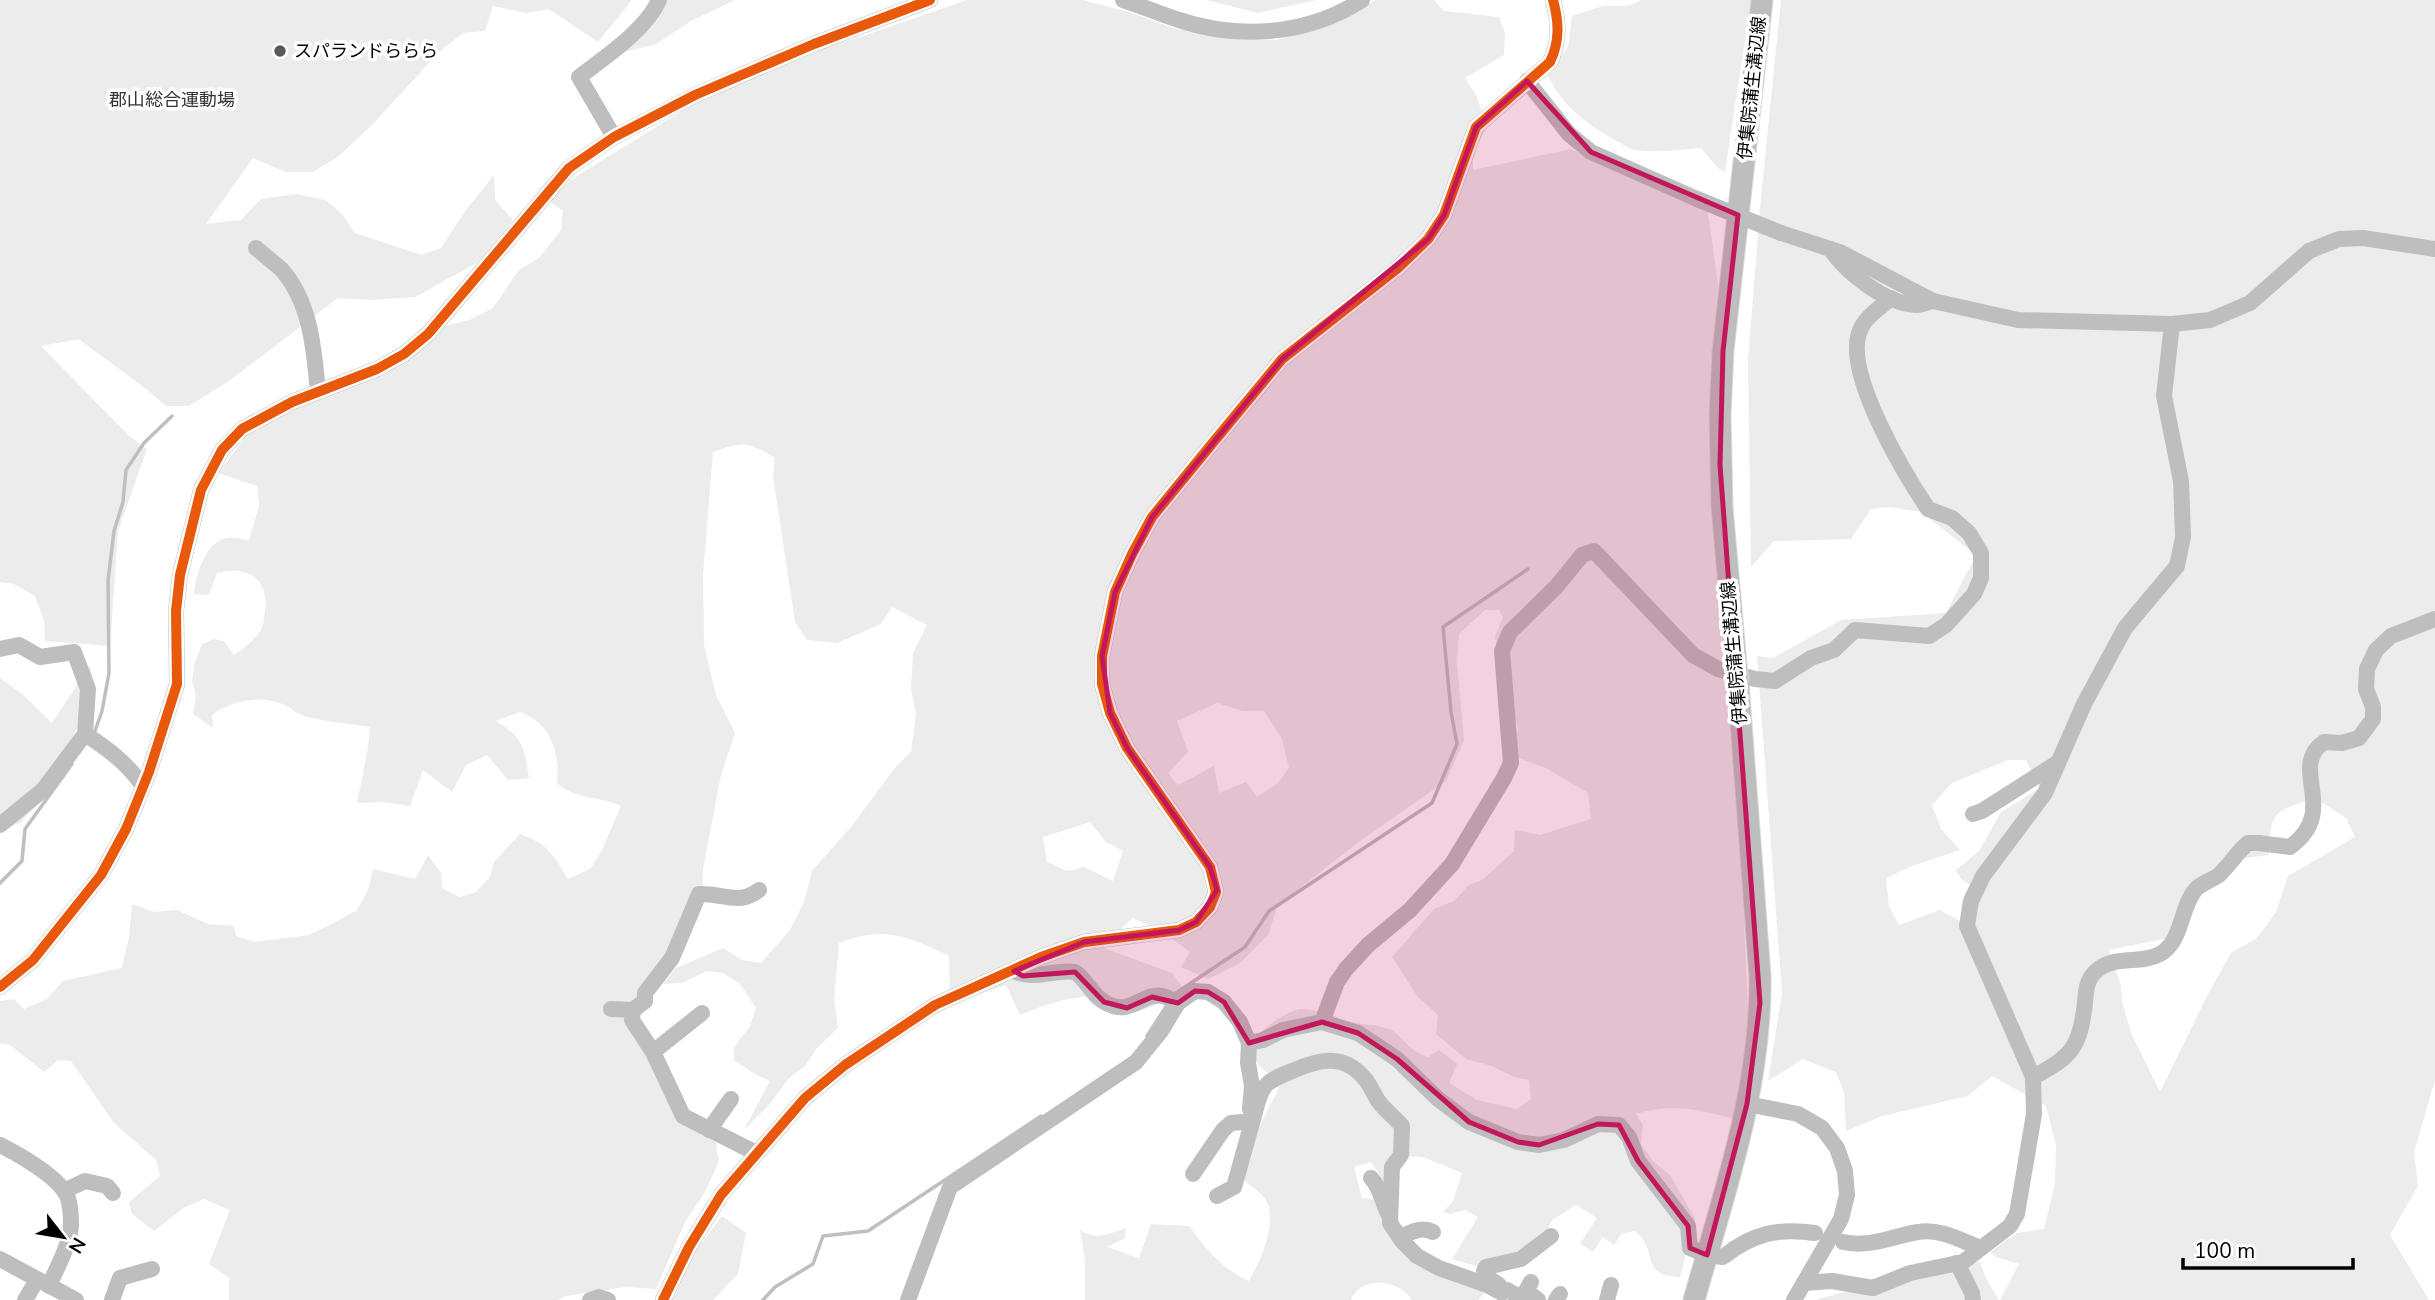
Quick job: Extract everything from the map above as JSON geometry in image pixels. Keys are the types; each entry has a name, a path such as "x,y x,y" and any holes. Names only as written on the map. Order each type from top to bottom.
{"main road":[{"name":"伊集院蒲生溝辺線","path":"1694,1300 1747,1104 1757,1045 1760,1003 1737,674 1722,507 1720,415 1723,351 1762,0"}],"street":[{"path":"614,137 579,78 653,13 659,0"},
{"path":"0,987 33,960 102,875 126,829 177,684 176,611 180,575 201,489 222,450 243,429 292,402 377,369 404,355 428,334 569,167 614,137 695,95 839,34 930,0"},
{"path":"1123,0 1182,22 1221,29 1268,32 1307,25 1362,0"},
{"path":"663,1300 689,1247 721,1195 805,1098 845,1065 935,1005 978,984 1084,942 1180,930 1196,922 1210,907 1216,888 1210,867 1127,748 1110,713 1102,684 1102,656 1115,592 1152,517 1282,359 1399,267 1428,239 1444,215 1476,127 1550,62 1556,49 1558,24 1553,0"},
{"path":"1527,81 1569,134 1591,152 1781,233 1830,248 1933,301 2018,320 2172,324 2210,320 2250,303 2309,251 2339,239 2363,238 2435,249"},
{"path":"256,248 282,270 296,292 310,325 318,392"},
{"path":"1830,248 1853,276 1892,298 1917,305 1933,301"},
{"path":"1322,1022 1336,982 1368,945 1410,910 1451,863 1504,778 1511,763 1502,651 1510,632 1556,587 1582,555 1594,551 1693,655 1718,669 1755,679 1775,681 1811,657 1834,650 1855,630 1929,636 1947,625 1974,593 1981,578 1982,553 1969,533 1952,518 1927,509 1872,409 1858,364 1858,334 1865,321 1892,298"},
{"path":"1804,1283 1832,1281 1873,1288 1910,1273 1963,1262 2010,1226 2017,1214 2034,1114 2033,1077 1967,926 1971,901 1983,876 2045,793 2084,704 2125,628 2177,566 2183,537 2180,481 2164,396 2172,324"},
{"path":"2033,1077 2060,1063 2073,1050 2081,1025 2086,985 2095,971 2120,960 2151,957 2161,953 2174,940 2197,888 2217,877 2248,843 2290,848 2299,841 2312,821 2315,805 2309,765 2311,754 2324,742 2342,743 2359,738 2373,719 2373,707 2366,689 2367,669 2376,650 2390,636 2435,619"},
{"path":"0,649 19,645 40,657 74,652 88,689 85,734 44,790 0,825"},
{"path":"85,734 117,755 143,786"},
{"path":"1973,814 1982,811 2057,763"},
{"path":"611,1009 633,1010 645,1000 645,993 672,958 699,894 748,899 759,890"},
{"path":"1014,971 1023,976 1063,970 1075,972 1096,996 1113,1006 1127,1008 1152,997 1163,996 1178,1003"},
{"path":"908,1300 950,1188 1136,1062 1161,1031 1178,1003 1195,991 1208,992 1224,1002 1240,1022 1249,1042 1248,1063 1252,1086 1249,1114 1234,1187 1218,1203"},
{"path":"633,1010 632,1020 653,1052 683,1116 756,1153"},
{"path":"653,1052 702,1013"},
{"path":"1249,1042 1322,1022 1358,1033 1397,1059 1438,1098 1469,1122 1518,1142 1539,1145 1564,1140 1598,1124 1619,1125 1629,1137 1638,1161 1688,1226 1690,1248 1707,1255 1723,1257 1758,1236 1789,1229 1815,1233"},
{"path":"1229,1135 1249,1114 1267,1083 1318,1060 1350,1065 1365,1079 1379,1102 1402,1126 1401,1155 1392,1167 1390,1223 1400,1237 1417,1256 1439,1268 1487,1285 1499,1293 1525,1300"},
{"path":"709,1130 731,1099"},
{"path":"1747,1104 1798,1114 1822,1128 1837,1148 1845,1171 1847,1195 1840,1219 1794,1300"},
{"path":"1193,1174 1223,1130 1249,1114"},
{"path":"0,1146 15,1153 60,1185 68,1198 71,1225 67,1243 43,1283 25,1300"},
{"path":"1371,1178 1391,1217"},
{"path":"64,1191 85,1181 107,1186 113,1193"},
{"path":"1400,1237 1415,1230 1426,1229 1433,1232"},
{"path":"1843,1242 1858,1245 1920,1231 1943,1233 1982,1248"},
{"path":"1499,1293 1487,1277 1484,1271 1486,1267 1521,1259 1551,1236"},
{"path":"0,1259 76,1300"},
{"path":"1957,1263 1973,1300"},
{"path":"112,1300 120,1278 152,1269"},
{"path":"1531,1282 1526,1291 1538,1300"},
{"path":"590,1300 599,1297 608,1300"}],"highlighted area":[{"path":"1527,81 1591,152 1738,215 1723,351 1720,465 1760,1003 1747,1104 1707,1255 1690,1248 1688,1226 1638,1161 1619,1125 1598,1124 1539,1145 1518,1142 1469,1122 1397,1059 1358,1033 1322,1022 1249,1043 1224,1002 1208,992 1195,991 1178,1003 1152,997 1127,1008 1104,1002 1075,972 1023,976 1014,971 1084,942 1179,930 1196,922 1217,890 1210,867 1127,748 1110,713 1102,656 1115,592 1152,517 1282,359 1428,239 1444,215 1476,127"}],"green space":[{"name":"郡山総合運動場","path":"0,0 632,0 598,42 549,9 526,13 493,6 485,31 463,33 439,52 374,123 339,156 313,172 286,172 253,158 206,224 241,220 261,199 296,194 325,200 341,213 355,233 421,255 441,248 494,175 495,200 513,220 480,261 415,297 373,300 338,298 229,381 189,406 166,406 79,339 41,346 129,436 147,449 118,531 110,646 45,641 44,620 35,596 14,584 0,582"},
{"path":"666,0 735,0 691,21 656,44 624,52 657,19"},
{"path":"967,0 1083,0 1129,12 1173,28 1239,39 1277,40 1338,21 1376,0 1434,0 1444,11 1499,17 1505,33 1504,55 1465,78 1477,97 1487,128 1473,151 1473,170 1571,149 1708,212 1718,284 1713,383 1716,549 1724,658 1738,785 1749,1032 1735,1119 1675,1108 1636,1114 1643,1125 1641,1144 1653,1161 1670,1175 1695,1219 1680,1277 1658,1272 1642,1238 1634,1231 1621,1234 1614,1245 1603,1237 1593,1252 1580,1244 1597,1218 1576,1205 1552,1220 1540,1246 1520,1263 1500,1273 1452,1259 1478,1217 1465,1210 1451,1214 1443,1212 1453,1201 1462,1173 1423,1157 1407,1156 1390,1190 1371,1162 1354,1167 1362,1198 1384,1200 1386,1213 1434,1268 1489,1288 1478,1300 1412,1300 1407,1293 1391,1284 1372,1283 1363,1286 1351,1300 1085,1300 1085,1260 1080,1230 1097,1236 1126,1228 1125,1238 1107,1247 1139,1258 1151,1224 1189,1226 1215,1258 1249,1281 1265,1246 1270,1216 1265,1199 1243,1180 1259,1127 1281,1084 1258,1064 1252,1048 1264,1030 1287,1014 1300,1009 1310,1010 1389,1029 1421,1054 1428,1057 1439,1050 1457,1064 1449,1083 1477,1100 1517,1109 1531,1099 1529,1080 1466,1059 1436,1034 1438,1015 1418,997 1392,957 1434,909 1454,901 1469,885 1482,880 1514,851 1515,830 1540,835 1591,819 1588,793 1546,768 1513,756 1518,729 1495,637 1503,617 1499,610 1485,610 1459,634 1457,662 1464,740 1446,781 1360,841 1278,905 1268,935 1240,963 1208,979 1181,967 1190,952 1164,933 1133,918 1101,947 1172,973 1187,993 1137,1012 1118,1001 1094,996 1055,1002 1020,1015 1006,985 972,997 950,999 949,956 908,938 869,935 839,943 834,1000 838,1028 817,1048 805,1066 788,1079 770,1104 744,1130 770,1081 734,1060 734,1047 750,1026 756,1008 740,984 723,973 707,971 682,983 663,984 676,968 723,948 742,960 761,963 790,930 804,902 812,871 851,827 894,769 911,752 916,713 911,689 913,653 927,625 892,607 881,624 837,643 807,640 795,622 773,476 775,458 745,444 713,452 703,575 704,645 716,695 735,733 721,775 703,869 702,900 640,1004 639,1031 671,1103 713,1127 719,1161 705,1192 685,1222 656,1289 626,1287 567,1296 558,1300 229,1300 229,1278 209,1264 230,1210 204,1199 185,1207 154,1231 132,1214 129,1202 160,1176 156,1160 114,1123 71,1061 58,1060 44,1072 10,1045 0,1043 0,1001 14,999 24,1009 47,999 63,981 122,968 129,937 132,904 154,912 177,910 208,924 234,926 236,936 255,942 309,935 332,924 357,910 368,890 373,869 415,879 428,855 441,873 442,888 460,897 476,892 490,877 494,862 520,834 537,841 549,851 568,879 590,869 601,852 621,806 579,795 557,783 557,761 551,740 539,724 520,712 496,721 512,733 521,745 529,778 508,780 487,755 466,765 452,792 423,770 410,806 383,802 357,803 370,727 307,717 285,705 267,700 237,703 220,710 212,715 213,728 193,714 196,695 192,682 194,665 202,644 214,639 224,641 234,655 259,632 263,626 265,612 264,590 254,577 246,573 217,573 209,595 194,594 207,552 219,541 227,538 249,540 259,506 257,486 218,473 247,435 311,401 382,376 411,357 445,326 469,320 493,308 519,270 539,258 561,230 563,211 549,201 571,180 692,105 740,80 809,52","holes":["1217,703 1243,711 1264,711 1282,739 1289,768 1278,783 1257,797 1246,782 1219,793 1214,766 1178,785 1168,773 1188,752 1177,721","1090,822 1106,842 1123,851 1113,881 1084,867 1067,871 1047,862 1043,837"]},
{"path":"1206,0 1316,0 1258,13"},
{"path":"1641,0 1751,0 1725,172 1718,168 1701,148 1651,151 1627,147 1576,113 1560,96 1548,76 1553,64 1568,47 1572,16 1603,6 1628,6"},
{"path":"1781,0 2435,0 2435,1080 2414,1152 2418,1186 2390,1235 2429,1300 2000,1300 2019,1264 1996,1257 1990,1252 2017,1233 2044,1229 2055,1184 2056,1145 2046,1106 1992,1076 1968,1096 1882,1116 1846,1131 1844,1092 1836,1072 1803,1059 1768,1081 1782,993 1757,656 1773,658 1841,620 1946,613 1976,555 1921,512 1890,507 1871,509 1851,539 1774,541 1751,567 1748,360","holes":["2008,760 2026,760 2040,788 2001,812 1979,851 1956,870 1961,879 1970,885 1960,921 1940,910 1899,925 1889,907 1886,878 1960,850 1941,829 1932,805 1952,783","2315,798 2346,818 2355,837 2288,876 2276,912 2257,938 2231,953 2160,1092 2132,1035 2122,1002 2121,986 2109,950 2173,937 2211,871 2237,859 2269,855 2271,829 2277,815 2291,806"]},
{"path":"90,665 94,688 44,796 20,823 0,830 0,678 21,693 52,723"},
{"path":"722,1216 746,1233 738,1274 713,1300 672,1300 695,1252"},
{"path":"1980,1262 1999,1300 1815,1300 1938,1266"}],"waterway":[{"path":"95,731 102,711 109,673 108,581 114,531 123,502 126,470 144,443 172,416"},
{"path":"1173,995 1245,947 1269,911 1432,803 1457,744 1451,712 1443,627 1528,569"},
{"path":"0,883 22,861 25,829 72,764"},
{"path":"1147,1036 1167,1005"},
{"path":"763,1300 775,1287 813,1264 823,1236 868,1231 1041,1116"}],"cycle path":[{"path":"0,987 33,960 101,875 126,829 149,772 177,684 176,611 180,575 201,490 222,450 242,429 292,402 377,369 404,354 428,334 569,168 614,137 695,95 814,44 930,0"},
{"path":"663,1300 689,1247 721,1195 805,1098 845,1065 935,1005 1041,957 1084,942 1179,930 1196,922 1210,907 1216,892 1210,867 1127,748 1110,713 1102,684 1102,656 1115,592 1152,517 1282,359 1399,267 1428,239 1444,215 1476,127 1550,62 1558,31 1553,0"}],"place":[{"name":"スパランドららら","path":"280,51"}]}
